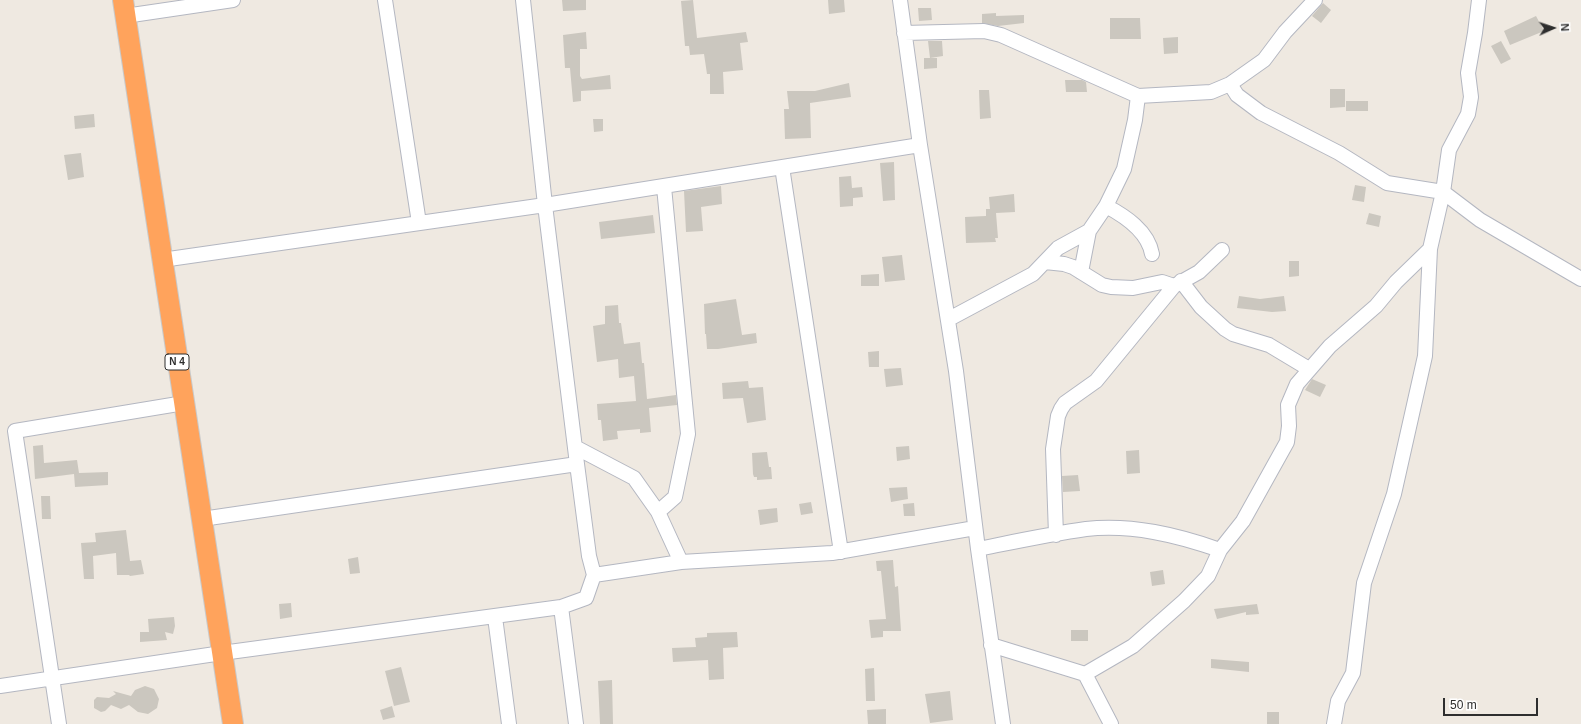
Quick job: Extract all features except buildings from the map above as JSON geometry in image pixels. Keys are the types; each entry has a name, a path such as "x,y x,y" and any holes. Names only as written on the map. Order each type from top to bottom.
{"highway":[{"name":"N 4","path":"124,8 233,724"}],"street":[{"path":"124,8 233,0"},
{"path":"385,0 419,223"},
{"path":"0,686 222,653 561,607 586,598 594,575 589,556 545,206 523,0"},
{"path":"900,0 920,145 949,319 978,549 1003,724"},
{"path":"904,33 984,31 1001,35 1138,96 1211,92 1230,84 1264,60 1285,32 1314,0"},
{"path":"1334,724 1338,701 1353,673 1364,583 1394,494 1425,356 1430,249 1443,192 1449,150 1468,114 1472,97 1468,72 1476,33 1479,0"},
{"path":"1230,84 1237,95 1261,113 1339,153 1387,183 1443,192 1480,220 1581,280"},
{"path":"1080,272 1089,231 1106,206 1124,169 1135,120 1138,96"},
{"path":"162,260 545,206 920,145"},
{"path":"782,167 841,552"},
{"path":"658,512 675,497 688,434 664,187"},
{"path":"1106,206 1127,218 1147,241 1152,254"},
{"path":"949,319 1033,274 1058,248 1089,231"},
{"path":"1085,674 1133,646 1164,619 1208,576 1220,550 1243,521 1285,446 1290,426 1288,405 1297,384 1330,346 1376,306 1396,282 1430,249"},
{"path":"1056,535 1053,449 1058,416 1061,409 1066,403 1096,381 1177,283 1199,272 1222,250"},
{"path":"1045,262 1064,264 1102,284 1111,287 1133,288 1162,282 1177,283 1225,330 1233,334 1269,345 1309,369"},
{"path":"59,724 15,431 184,403"},
{"path":"575,447 634,478 658,512 681,562"},
{"path":"202,519 577,464"},
{"path":"594,575 681,562 841,552 976,528"},
{"path":"978,549 1087,529 1143,530 1181,537 1220,550"},
{"path":"561,607 576,724"},
{"path":"495,616 510,724"},
{"path":"991,645 1085,674 1111,724"}]}
